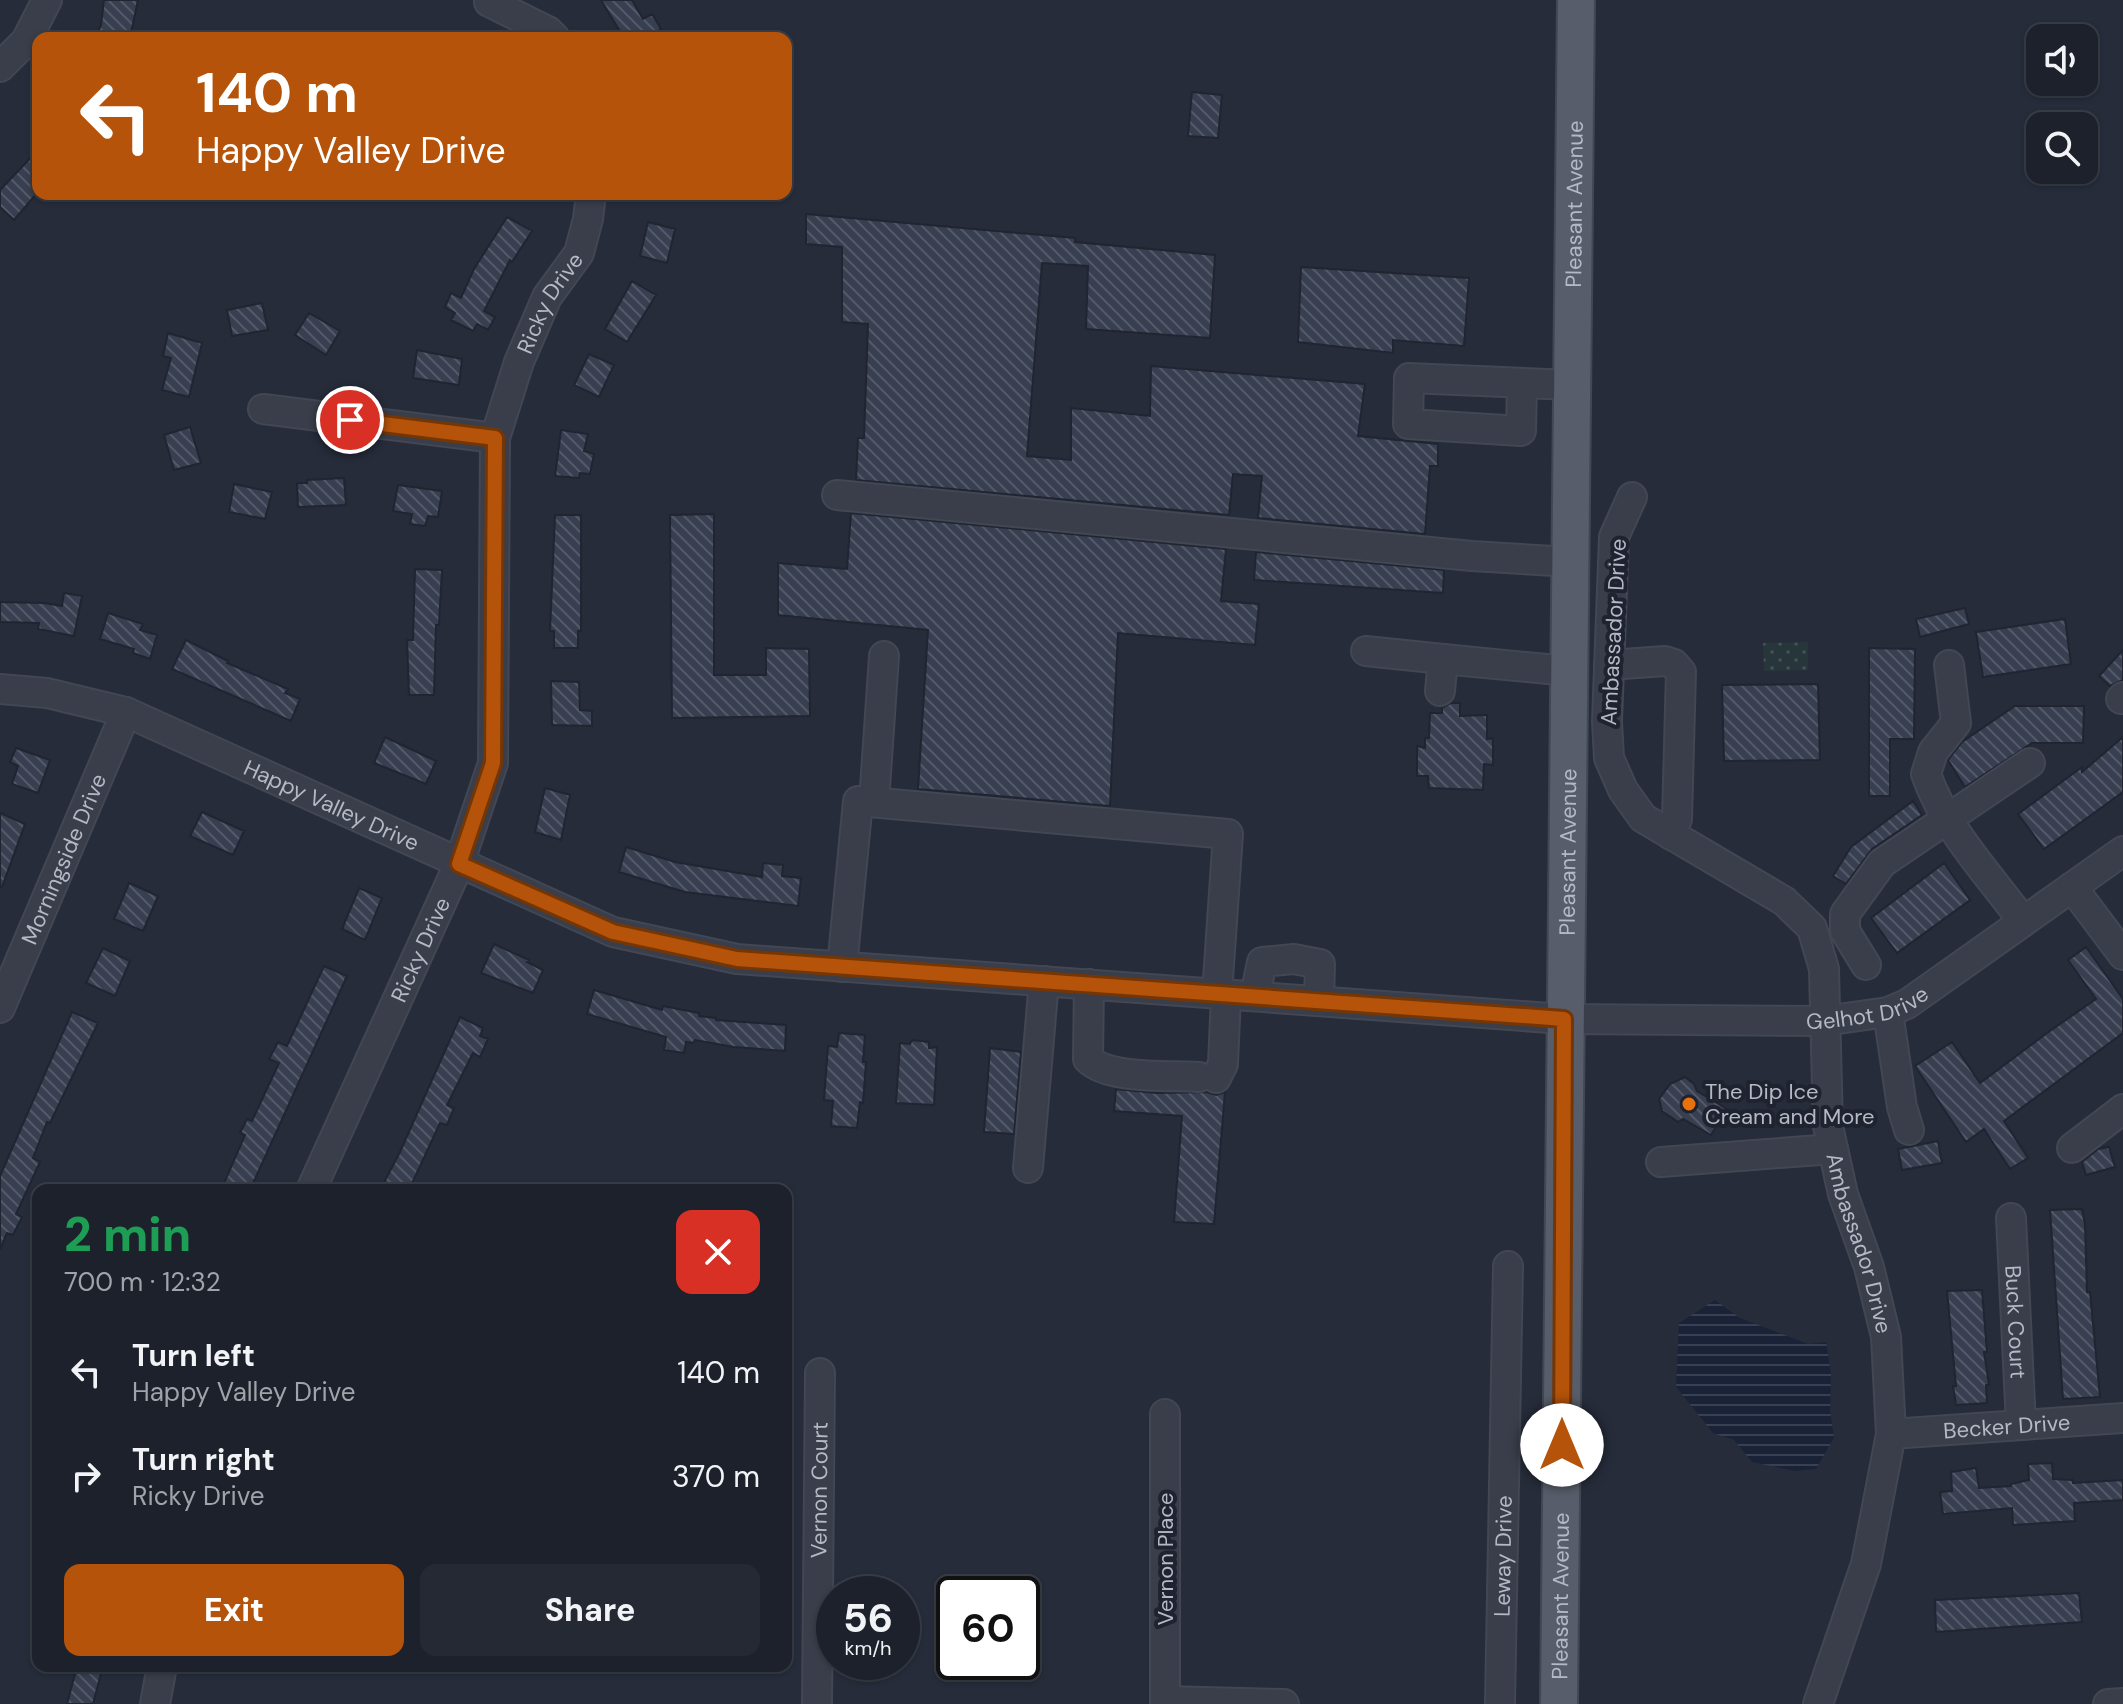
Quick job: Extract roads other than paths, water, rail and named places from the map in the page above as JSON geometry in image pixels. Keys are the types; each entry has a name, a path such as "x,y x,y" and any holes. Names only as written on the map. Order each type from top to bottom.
{"main road":[{"name":"Pleasant Avenue","path":"1559,1704 1576,0"}],"street":[{"path":"0,67 26,41 47,0"},
{"path":"489,2 549,32"},
{"name":"Ricky Drive","path":"314,1184 459,864 493,763 495,438 519,362 547,297 579,253 590,200"},
{"path":"1522,383 1571,385"},
{"path":"263,409 495,438"},
{"path":"837,495 1456,554 1570,562"},
{"name":"Ambassador Drive","path":"1632,497 1614,537 1609,758 1623,790 1643,818 1784,901 1812,928 1824,969 1828,1126 1843,1194 1869,1267 1886,1337 1891,1434 1866,1564 1818,1704"},
{"path":"1366,651 1568,671"},
{"path":"874,802 884,656"},
{"path":"1440,691 1443,659"},
{"path":"1609,665 1665,661 1674,664 1681,672 1677,819 1671,835"},
{"path":"1949,665 1956,723 1933,752 1926,774 1938,804 2023,921"},
{"name":"Happy Valley Drive","path":"0,689 47,693 126,712 613,932 737,959 1564,1019"},
{"name":"Morningside Drive","path":"0,1008 126,712"},
{"path":"1866,965 1845,931 1845,914 1882,863 2030,763"},
{"path":"842,967 858,801 1228,834 1222,994 1223,1064 1208,1077 1110,1071 1095,1066 1088,1059 1089,984"},
{"name":"Gelhot Drive","path":"1564,1019 1824,1021 1888,1012 1907,1004 2123,851"},
{"path":"2072,887 2123,955"},
{"path":"1255,996 1262,962 1294,959 1320,964 1319,1001"},
{"path":"1028,1168 1044,981"},
{"path":"1888,1012 1902,1107 1909,1130"},
{"path":"2072,1148 2123,1109"},
{"path":"1661,1162 1833,1149"},
{"name":"Buck Court","path":"2011,1218 2021,1425"},
{"name":"Leway Drive","path":"1500,1704 1508,1266"},
{"name":"Vernon Court","path":"817,1704 820,1373"},
{"name":"Vernon Place","path":"1165,1414 1165,1702"},
{"name":"Becker Drive","path":"1891,1434 2123,1418"},
{"path":"155,1704 161,1672"},
{"path":"1165,1702 1284,1704"},
{"path":"2108,1704 2123,1703"}],"water":[{"path":"1715,1300 1740,1318 1808,1344 1826,1342 1831,1373 1830,1410 1834,1438 1816,1469 1795,1471 1752,1462 1734,1440 1713,1433 1676,1387 1679,1323"}],"place":[{"name":"The Dip Ice Cream and More","path":"1689,1104"}]}
